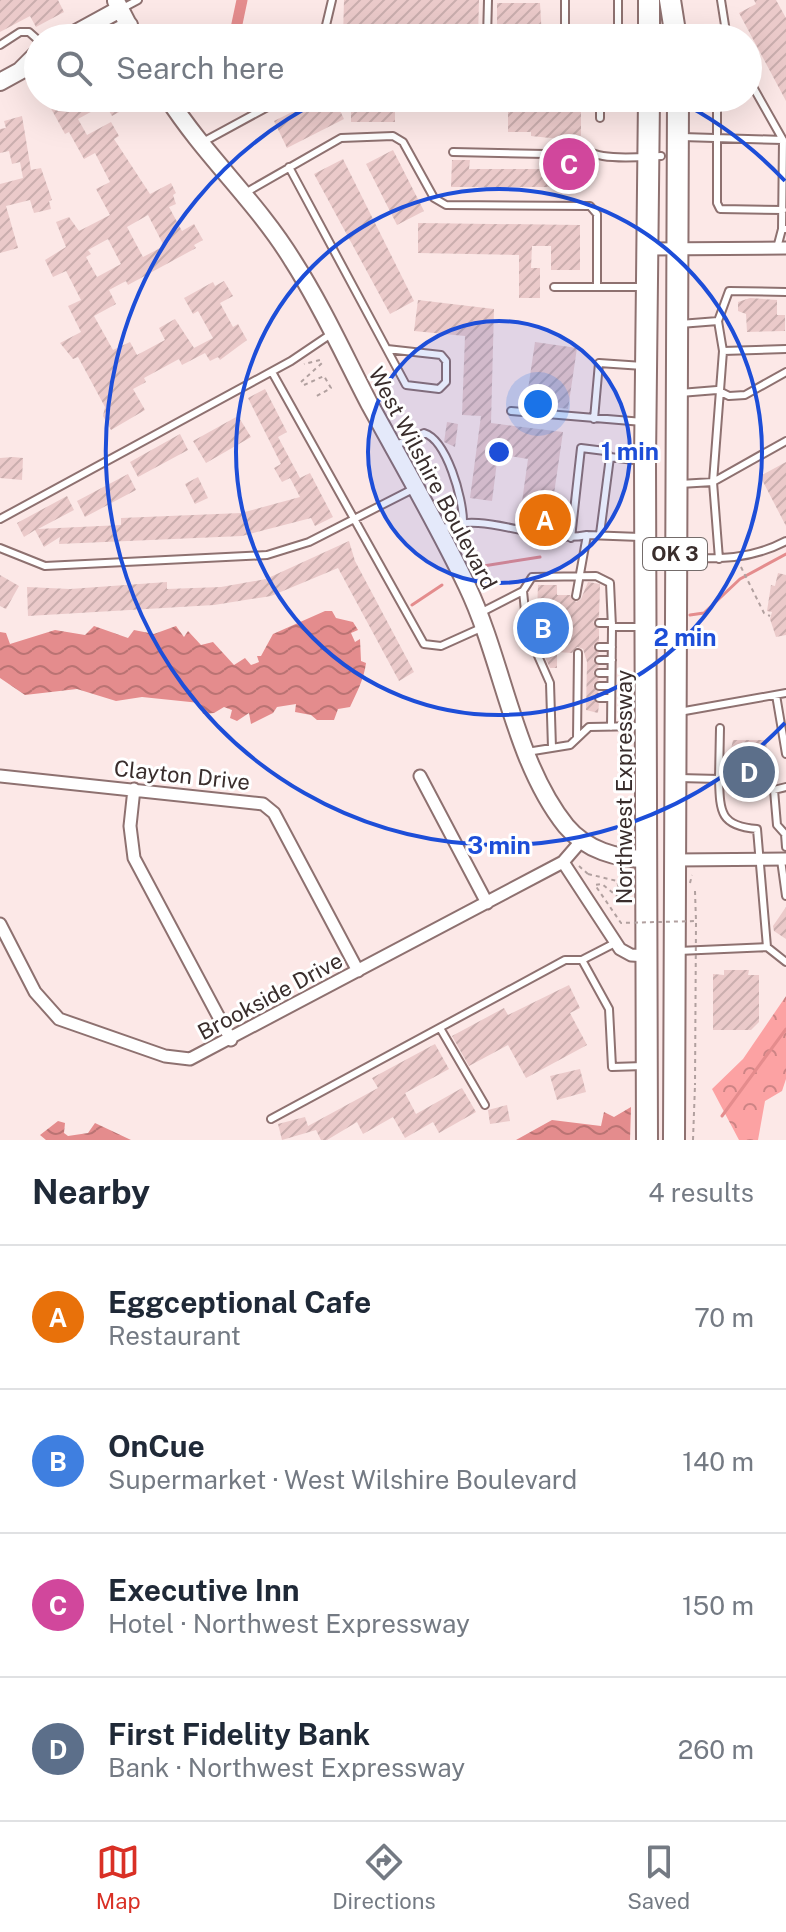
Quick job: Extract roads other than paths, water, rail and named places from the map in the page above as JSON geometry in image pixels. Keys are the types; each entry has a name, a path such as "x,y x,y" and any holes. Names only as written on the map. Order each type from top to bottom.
{"highway":[{"path":"649,0 649,24"},
{"path":"670,0 674,24"},
{"path":"676,24 677,0"},
{"name":"Northwest Expressway","path":"651,112 662,249 676,324 677,360 674,1140"},
{"name":"Northwest Expressway","path":"647,1140 648,538 645,462 648,287 662,249 678,137 678,112"},
{"path":"662,249 663,332 677,360"},
{"path":"647,859 675,860"}],"main road":[{"path":"89,24 118,5 128,24"},
{"path":"0,82 24,67"},
{"path":"20,71 24,71"},
{"name":"West Wilshire Boulevard","path":"177,112 199,144 294,261 482,620 498,660 509,710 551,803 567,827 582,840 619,857 647,859"}],"street":[{"path":"662,249 782,248"},
{"name":"Clayton Drive","path":"0,776 255,802 270,808 358,971"},
{"path":"420,776 487,903"},
{"path":"134,789 130,826 134,858 231,1040"},
{"name":"Brookside Drive","path":"0,924 42,1003 68,1024 180,1059 200,1056 563,862 582,840"},
{"path":"675,860 783,860"},
{"path":"563,862 615,943 625,954 648,956"}],"lane":[{"path":"118,5 138,0"},
{"path":"326,24 332,0"},
{"path":"487,24 488,0"},
{"path":"565,0 565,24"},
{"path":"618,0 618,24"},
{"path":"721,0 725,24"},
{"path":"0,45 24,32"},
{"path":"762,103 783,140 782,248"},
{"path":"199,144 258,112"},
{"path":"600,112 600,118"},
{"path":"717,112 717,203 720,209 783,210"},
{"path":"242,195 341,138 393,136 403,142 434,198 446,205 590,206 597,214 597,287"},
{"path":"678,137 783,140"},
{"path":"453,152 545,154 556,145 581,145 601,156 655,156"},
{"path":"289,167 406,385 439,389 446,382 446,361 441,355 387,349"},
{"path":"554,287 648,287"},
{"path":"719,559 713,482 717,390 723,351 718,321 729,291 786,292"},
{"path":"676,324 718,321"},
{"path":"0,519 272,372 332,333"},
{"path":"723,351 786,349"},
{"path":"594,419 599,363 647,366"},
{"path":"272,372 424,644 441,646 523,591 532,577 607,579 612,605 611,727"},
{"path":"676,393 717,390 729,396 745,395 786,372"},
{"path":"511,411 646,422"},
{"path":"393,447 424,433 435,439 459,488 463,521"},
{"path":"676,484 713,482 786,441"},
{"path":"571,538 581,448 605,451 610,457 645,462"},
{"path":"600,534 610,457"},
{"path":"0,548 45,566 267,555 309,542 415,488"},
{"path":"438,531 463,521 571,538 600,534 648,538"},
{"path":"578,592 587,535"},
{"path":"675,558 735,560 765,552 786,541"},
{"path":"523,591 527,631 550,683 552,748"},
{"path":"600,592 611,592"},
{"path":"599,604 612,605"},
{"path":"599,623 648,627"},
{"path":"599,647 612,647"},
{"path":"577,738 580,658"},
{"path":"599,660 612,660"},
{"path":"578,673 586,673"},
{"path":"599,673 611,673"},
{"path":"578,686 586,686"},
{"path":"599,686 611,686"},
{"path":"675,712 786,693"},
{"path":"776,695 786,754"},
{"path":"578,698 586,698"},
{"path":"599,698 611,698"},
{"path":"527,752 570,745 589,727 648,726"},
{"path":"720,728 719,779 723,814 735,825 757,829 767,947"},
{"path":"675,778 719,779"},
{"path":"786,787 774,790 777,825 786,834 786,847"},
{"path":"783,860 786,896"},
{"path":"271,1119 565,960 582,960 615,943"},
{"path":"675,951 767,947 786,962"},
{"path":"582,960 609,1009 612,1067 647,1065"},
{"path":"440,1028 485,1105"}],"water":[{"path":"325,611 332,611 336,618 353,622 358,630 351,633 355,642 360,639 361,661 366,663 350,707 338,709 334,720 317,720 311,715 295,712 296,704 277,707 273,713 251,724 249,713 237,721 230,718 232,710 224,707 214,713 203,714 200,703 142,697 116,701 77,689 25,695 0,678 0,632 6,633 10,644 55,630 85,635 94,626 128,638 134,630 154,634 176,626 184,637 188,631 201,645 213,642 234,665 245,658 251,665 259,662 257,656 261,656 273,634"},
{"path":"631,1107 630,1140 516,1140 552,1120 601,1126 604,1112 614,1117"},
{"path":"58,1121 65,1123 64,1133 68,1136 88,1133 95,1123 131,1140 46,1140 40,1135"}],"waterway":[{"path":"237,24 242,0"},
{"path":"690,615 704,613 740,579 786,554"},
{"path":"477,567 540,557"},
{"path":"412,605 442,585"},
{"path":"722,1116 786,1029"}],"place":[{"name":"Executive Inn","path":"569,164"},
{"name":"Eggceptional Cafe","path":"545,520"},
{"name":"OnCue","path":"543,628"},
{"name":"First Fidelity Bank","path":"749,772"}]}
